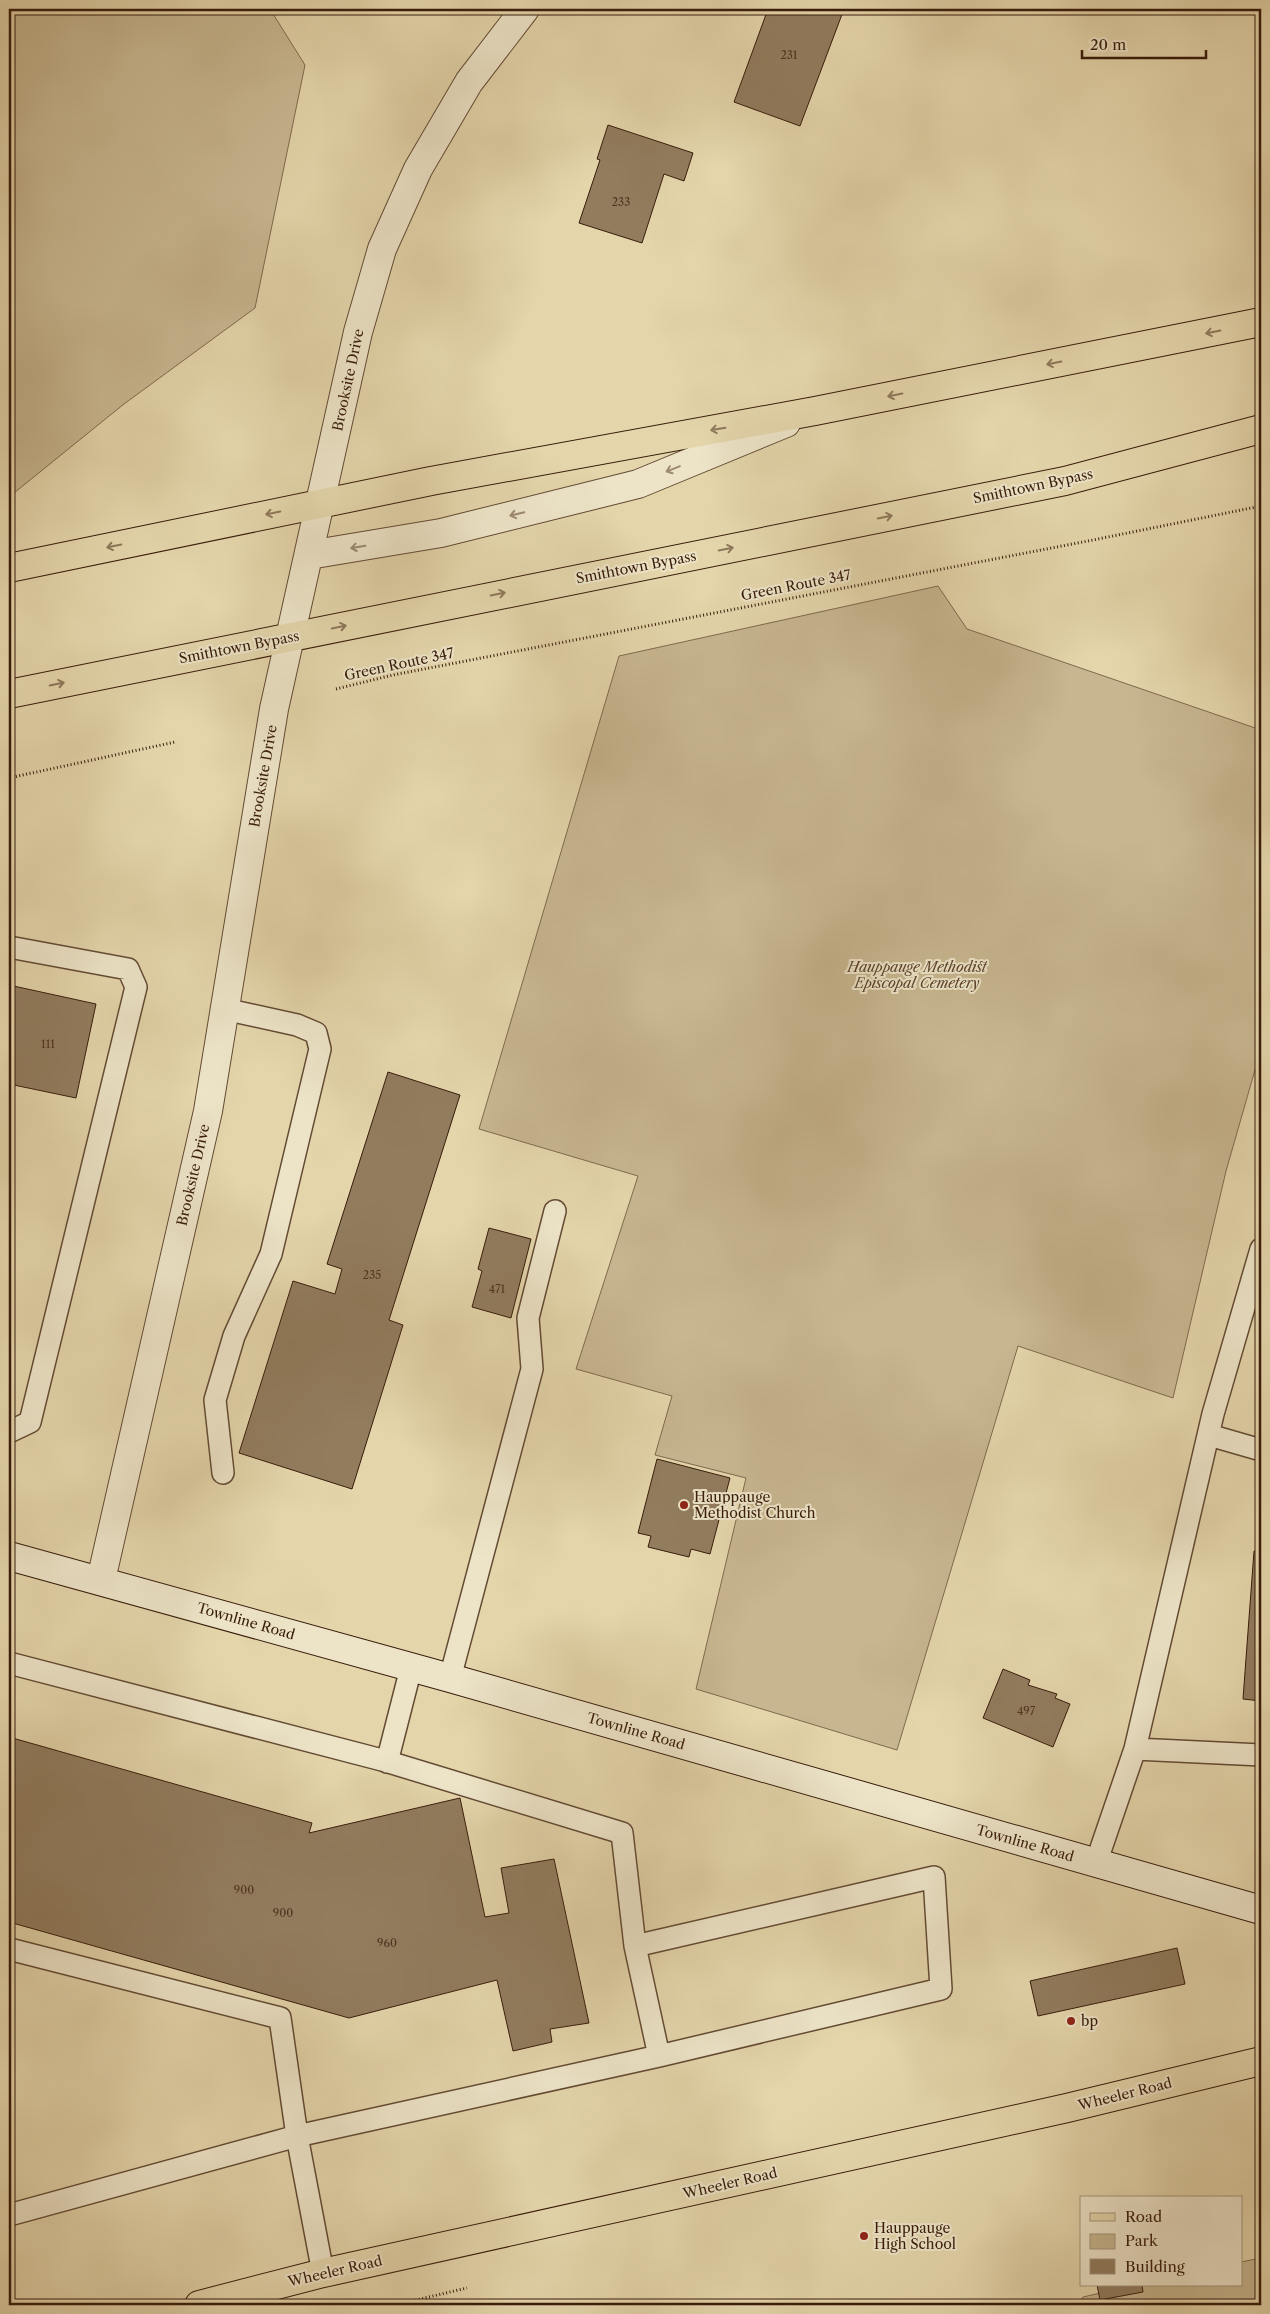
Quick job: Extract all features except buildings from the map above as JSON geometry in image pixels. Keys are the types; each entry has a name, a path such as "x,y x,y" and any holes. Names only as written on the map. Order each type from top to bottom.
{"main road":[{"path":"9,568 320,503 815,411 1261,322"},
{"name":"Smithtown Bypass","path":"9,694 1065,481 1261,429"},
{"name":"Wheeler Road","path":"199,2305 323,2273 1067,2108 1261,2061"}],"street":[{"name":"Brooksite Drive","path":"101,1580 208,1111 271,726 358,332 382,249 399,208 427,152 469,82 525,9"},
{"path":"308,555 441,533 638,484 815,411"},
{"name":"Townline Road","path":"9,1556 450,1678 1261,1910"}],"lane":[{"path":"9,947 128,969 136,987 30,1422 9,1432"},
{"path":"223,1473 215,1400 234,1336 271,1254 320,1049 316,1034 297,1025 224,1009"},
{"path":"450,1678 532,1369 528,1318 554,1211"},
{"path":"1096,1863 1135,1749 1209,1435 1261,1249"},
{"path":"1209,1435 1261,1450"},
{"path":"9,1664 387,1762 622,1833 635,1946 659,2056"},
{"path":"387,1762 412,1668"},
{"path":"1135,1749 1261,1755"},
{"path":"9,2215 298,2136 659,2056 940,1989 934,1877 635,1946"},
{"path":"9,1949 280,2018 298,2136 323,2273"}],"path":[{"name":"Green Route 347","path":"336,689 393,675 1261,506"},
{"path":"9,778 175,742"},
{"path":"395,2305 467,2288"}],"green space":[{"path":"9,9 270,9 305,65 255,308 124,404 9,497"},
{"name":"Hauppauge Methodist Episcopal Cemetery","path":"938,586 967,629 1261,730 1261,1049 1226,1171 1173,1398 1018,1346 897,1750 696,1689 746,1478 655,1455 672,1396 576,1369 638,1176 479,1129 619,656"},
{"path":"1261,2258 1261,2305 1077,2305 1083,2297 1131,2286 1242,2286 1242,2262"}],"place":[{"name":"Hauppauge Methodist Church","path":"684,1505"},
{"name":"bp","path":"1071,2021"},
{"name":"Hauppauge High School","path":"864,2236"}]}
